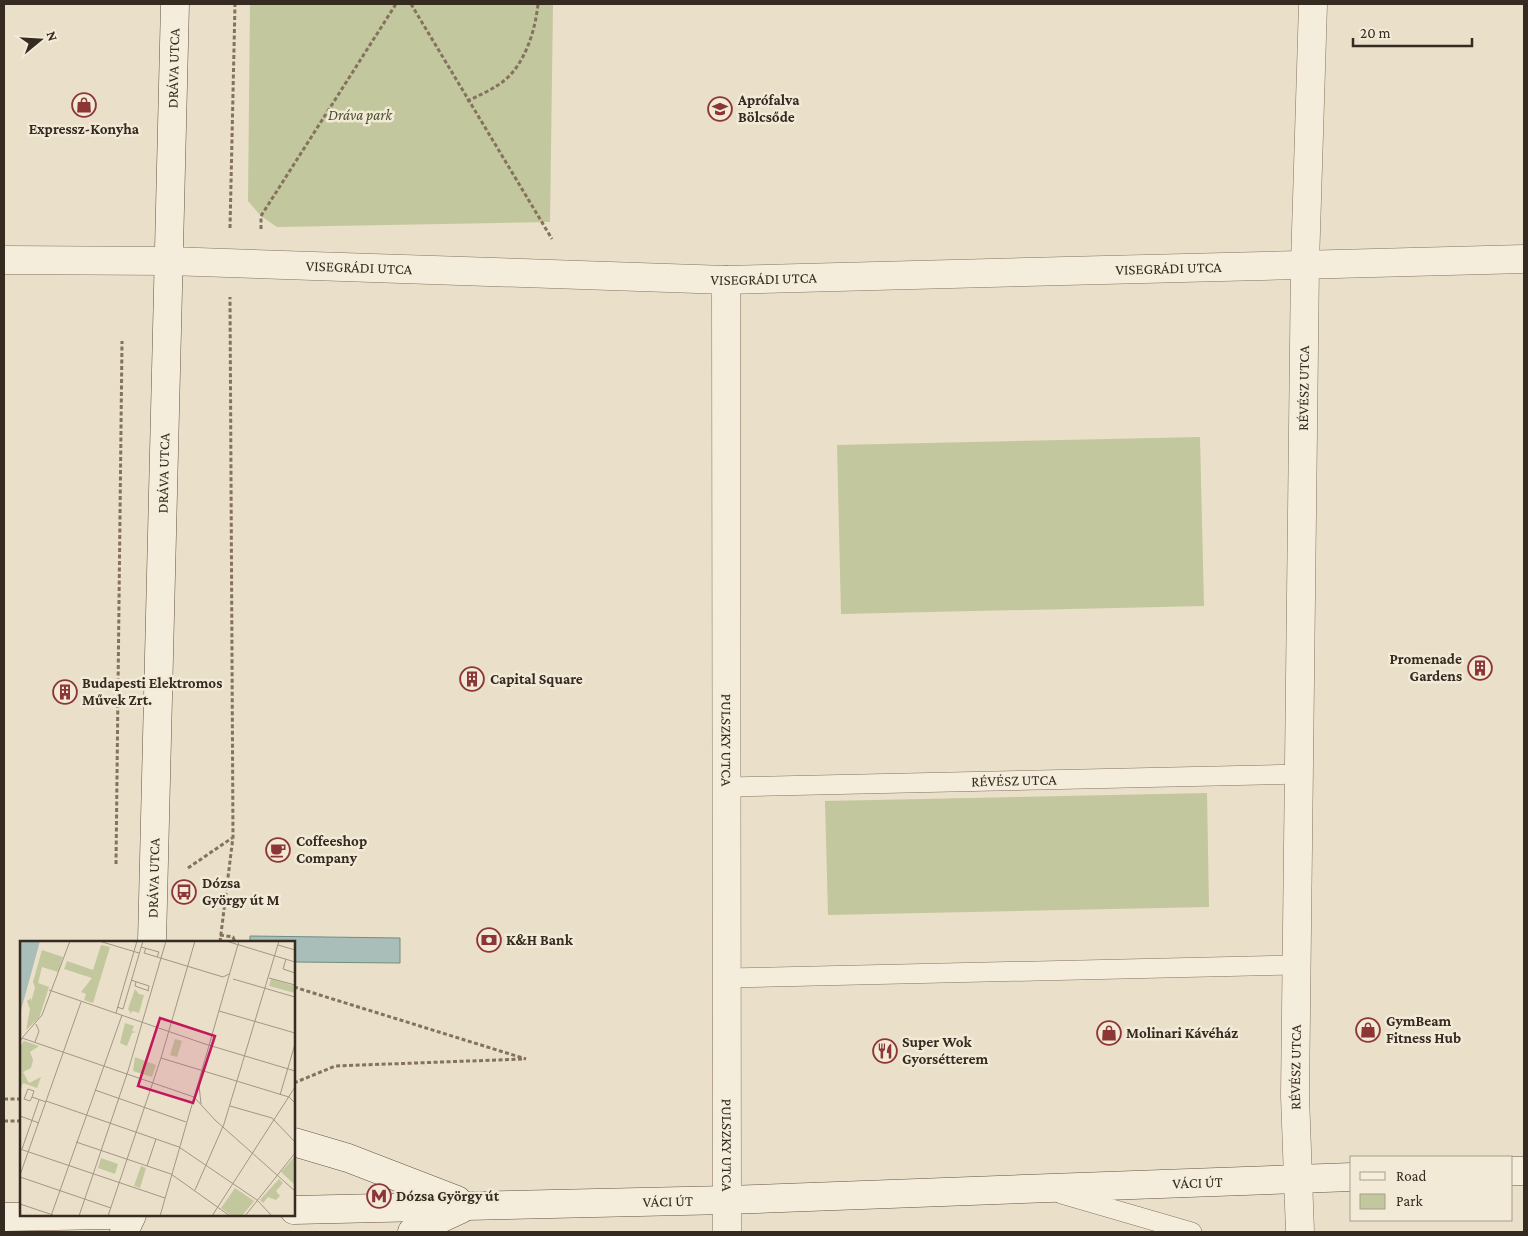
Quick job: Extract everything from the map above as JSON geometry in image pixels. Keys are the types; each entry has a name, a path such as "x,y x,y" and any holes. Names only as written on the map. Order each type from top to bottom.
{"street":[{"name":"DRÁVA UTCA","path":"154,937 176,4"},
{"name":"RÉVÉSZ UTCA","path":"1300,1232 1295,1096 1305,264 1313,4"},
{"name":"VISEGRÁDI UTCA","path":"4,260 169,261 726,280 1524,259"},
{"name":"PULSZKY UTCA","path":"726,280 727,1232"},
{"path":"295,1142 348,1158 470,1205"},
{"name":"VÁCI ÚT","path":"295,1210 727,1200 1350,1177"},
{"path":"412,1232 470,1205"},
{"path":"4,1217 56,1216"},
{"path":"124,1232 132,1216"}],"lane":[{"name":"RÉVÉSZ UTCA","path":"726,787 1300,774"},
{"path":"727,978 1297,965"},
{"name":"VÁCI ÚT","path":"1042,1188 1192,1232"}],"path":[{"path":"220,941 233,837 230,263 235,4"},
{"path":"261,264 261,216 396,4"},
{"path":"411,4 467,101 572,274"},
{"path":"467,101 500,84 511,72 529,44 538,4"},
{"path":"116,873 122,341"},
{"path":"154,892 233,837"},
{"path":"220,935 233,937 235,941"},
{"path":"295,987 526,1059 335,1066 295,1083"},
{"path":"4,1099 20,1099"},
{"path":"4,1121 20,1121"}],"green space":[{"name":"Dráva park","path":"250,4 553,4 550,222 277,227 261,216 248,201"},
{"path":"1200,437 1204,606 841,614 837,445"},
{"path":"1207,793 1209,907 828,915 825,801"}],"water":[{"path":"250,936 400,938 400,963 295,962 295,941 250,941"}],"place":[{"name":"Expressz-Konyha","path":"84,105"},
{"name":"Aprófalva Bölcsőde","path":"720,109"},
{"name":"Promenade Gardens","path":"1480,668"},
{"name":"Capital Square","path":"472,679"},
{"name":"Budapesti Elektromos Művek Zrt.","path":"65,692"},
{"name":"Coffeeshop Company","path":"278,850"},
{"name":"Dózsa György út M","path":"184,892"},
{"name":"K&H Bank","path":"489,940"},
{"name":"GymBeam Fitness Hub","path":"1368,1030"},
{"name":"Molinari Kávéház","path":"1109,1033"},
{"name":"Super Wok Gyorsétterem","path":"885,1051"},
{"name":"Dózsa György út","path":"379,1196"}]}
